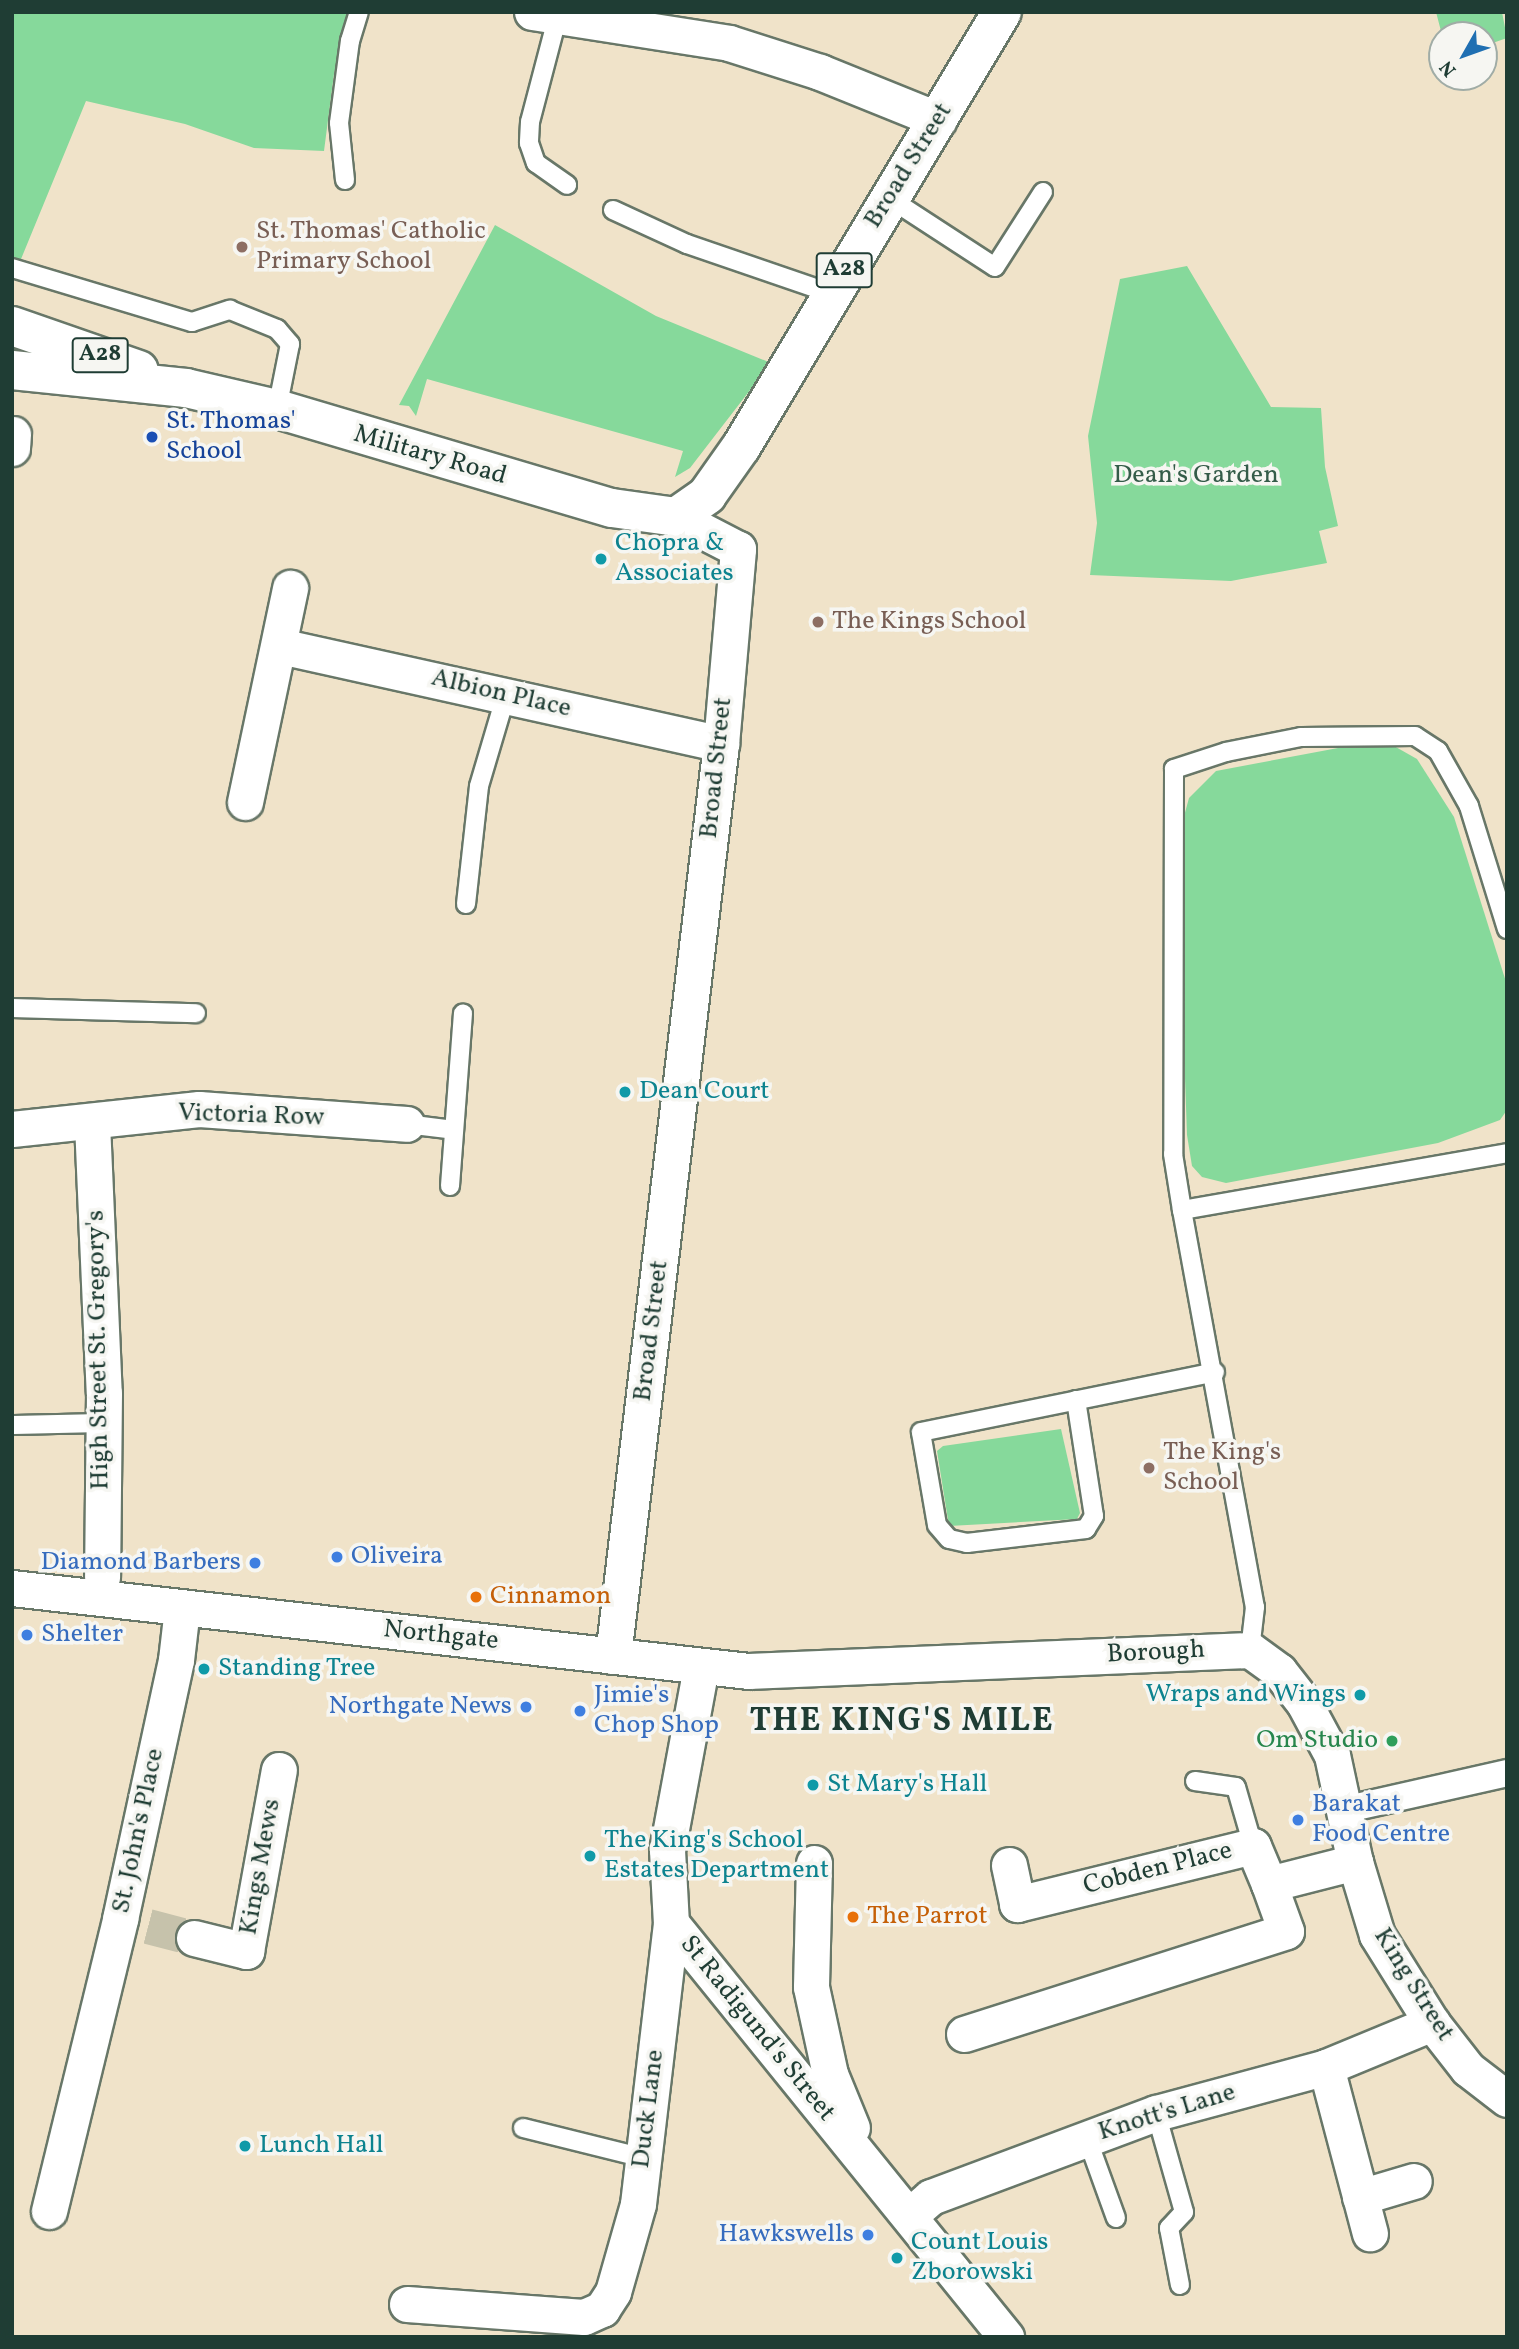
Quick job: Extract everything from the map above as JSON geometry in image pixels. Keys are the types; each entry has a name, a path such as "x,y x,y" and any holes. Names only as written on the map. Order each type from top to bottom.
{"highway":[{"name":"Broad Street","path":"676,517 707,495 741,447 830,293 939,120 1002,12"},
{"name":"Military Road","path":"12,326 41,333 186,388"},
{"name":"Military Road","path":"12,370 186,388 277,409 611,508 676,517"}],"street":[{"path":"545,16 729,43 820,72 939,120"},
{"path":"12,448 13,434"},
{"name":"Broad Street","path":"613,1656 721,744 738,549 676,517"},
{"path":"245,802 280,646 290,588"},
{"name":"Albion Place","path":"280,646 721,744"},
{"name":"Victoria Row","path":"12,1129 92,1123 199,1109 406,1124"},
{"name":"High Street St. Gregory's","path":"92,1123 103,1423 102,1577"},
{"name":"Northgate","path":"12,1588 701,1667 748,1671 872,1668"},
{"name":"St. John's Place","path":"49,2211 85,2052 134,1922 182,1608"},
{"path":"1250,1650 1279,1671 1304,1703 1332,1755 1343,1810 1507,1773"},
{"name":"Borough","path":"872,1668 1250,1650"},
{"name":"St Radigund's Street","path":"701,1667 667,1850 671,1923 1006,2337"},
{"name":"Kings Mews","path":"194,1938 246,1951 279,1770"},
{"name":"King Street","path":"1343,1810 1377,1935 1432,2024 1468,2069 1507,2099"},
{"name":"Cobden Place","path":"1009,1865 1017,1904 1254,1846 1269,1884 1355,1862"},
{"path":"814,1863 811,1987 830,2074 867,2164"},
{"path":"964,2034 1286,1931 1269,1884"},
{"name":"Duck Lane","path":"407,2304 584,2317 601,2309 613,2292 638,2204 671,1923"},
{"name":"Knott's Lane","path":"909,2216 931,2197 1087,2138 1156,2113 1326,2067 1432,2024"},
{"path":"1326,2067 1370,2233"},
{"path":"1360,2197 1414,2181"}],"lane":[{"path":"345,180 338,123 350,41 359,12"},
{"path":"545,16 529,143 536,163 567,185"},
{"path":"889,198 995,267 1043,192"},
{"path":"613,211 687,244 830,293"},
{"path":"12,268 192,322 230,310 277,328 290,344 277,409"},
{"path":"466,904 479,786 506,695"},
{"path":"1250,1650 1255,1607 1173,1154 1174,769 1226,752 1301,737 1415,736 1438,751 1469,806 1507,929"},
{"path":"12,1009 196,1013"},
{"path":"450,1186 463,1013"},
{"path":"406,1124 454,1130"},
{"path":"1182,1210 1507,1153"},
{"path":"1076,1400 1094,1516 1086,1529 967,1543 949,1539 937,1525 921,1432 1076,1400 1214,1372"},
{"path":"12,1425 103,1423"},
{"path":"1195,1781 1236,1787 1254,1846"},
{"path":"1156,2113 1184,2212 1169,2228 1181,2285"},
{"path":"523,2129 644,2158"},
{"path":"1087,2138 1116,2218"}],"green space":[{"path":"12,12 349,12 334,74 324,151 254,148 185,124 86,101 12,281"},
{"path":"1436,12 1502,12 1507,38 1498,41 1498,21 1438,21"},
{"path":"495,225 656,316 771,363 690,468 675,477 683,451 427,379 416,416 409,406 399,405"},
{"name":"Dean's Garden","path":"1187,266 1271,407 1321,408 1325,467 1338,526 1319,531 1327,563 1231,581 1090,575 1097,523 1088,436 1120,279"},
{"path":"1394,746 1417,759 1454,817 1507,985 1507,1110 1500,1120 1438,1143 1226,1183 1202,1177 1192,1166 1187,1135 1181,965 1183,820 1189,798 1216,771 1338,748"},
{"path":"1061,1429 1080,1513 1077,1519 949,1526 937,1451 943,1446"}],"tunnel":[{"path":"148,1926 194,1938"}],"place":[{"name":"St. Thomas' Catholic Primary School","path":"242,247"},
{"name":"St. Thomas' School","path":"152,437"},
{"name":"Chopra & Associates","path":"601,559"},
{"name":"The Kings School","path":"818,622"},
{"name":"Dean Court","path":"625,1092"},
{"name":"The King's School","path":"1149,1468"},
{"name":"Oliveira","path":"337,1557"},
{"name":"Diamond Barbers","path":"255,1563"},
{"name":"Cinnamon","path":"476,1597"},
{"name":"Shelter","path":"27,1635"},
{"name":"Standing Tree","path":"204,1669"},
{"name":"Wraps and Wings","path":"1360,1695"},
{"name":"Northgate News","path":"526,1707"},
{"name":"Jimie's Chop Shop","path":"580,1711"},
{"name":"Om Studio","path":"1392,1741"},
{"name":"St Mary's Hall","path":"813,1785"},
{"name":"Barakat Food Centre","path":"1298,1820"},
{"name":"The King's School Estates Department","path":"590,1856"},
{"name":"The Parrot","path":"853,1917"},
{"name":"Lunch Hall","path":"245,2146"},
{"name":"Hawkswells","path":"868,2235"},
{"name":"Count Louis Zborowski","path":"897,2258"}],"district":[{"name":"THE KING'S MILE","path":"902,1723"}]}
